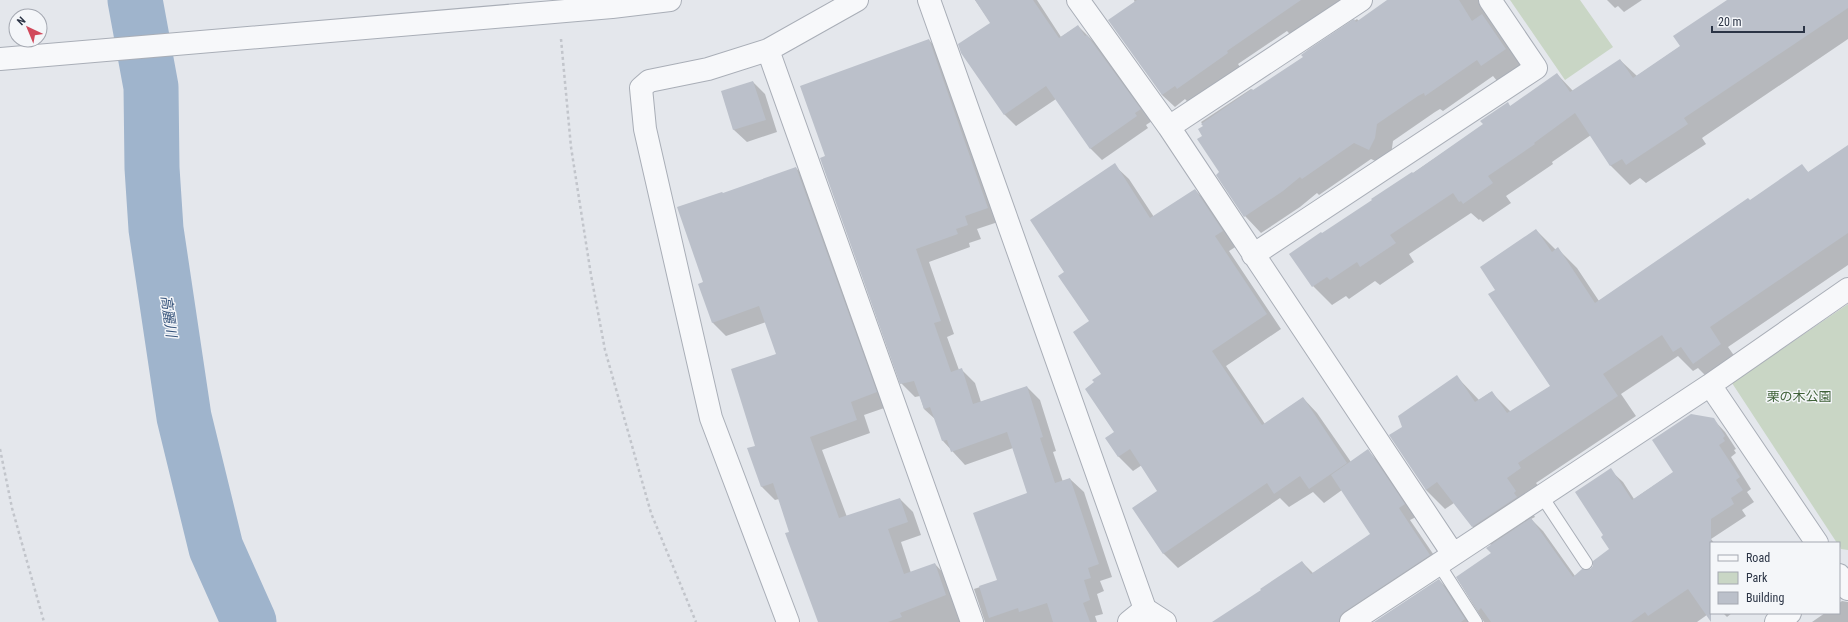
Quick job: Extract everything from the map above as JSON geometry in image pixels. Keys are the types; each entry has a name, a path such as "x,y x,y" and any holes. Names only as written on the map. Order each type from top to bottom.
{"street":[{"path":"0,60 612,7 670,0"},
{"path":"788,622 711,418 645,128 642,88 649,81 708,69 768,50 857,0"},
{"path":"929,0 1137,616 1165,622"},
{"path":"1169,127 1361,0"},
{"path":"1253,255 1536,68 1490,0"},
{"path":"1084,2 1169,127 1253,255 1446,558"},
{"path":"768,50 972,622"},
{"path":"1351,622 1710,385 1848,289"},
{"path":"1710,385 1816,542"},
{"path":"1776,622 1788,614"}],"lane":[{"path":"1542,496 1586,563"},
{"path":"1446,558 1476,622"}],"path":[{"path":"560,33 571,147 591,275 605,350 651,513 696,622"},
{"path":"0,449 12,508 44,622"}],"green space":[{"path":"1510,0 1580,0 1613,47 1565,80"},
{"name":"栗の木公園","path":"1848,304 1848,550 1841,549 1840,542 1836,542 1732,383"}],"building":[{"path":"975,0 1033,0 1059,38 1078,25 1141,109 1135,113 1137,116 1090,149 1046,86 1004,115 961,53 958,44 990,23"},
{"path":"1137,0 1301,0 1227,51 1228,53 1177,89 1175,86 1162,95 1108,20"},
{"path":"1387,0 1459,0 1472,21 1482,14 1506,49 1481,66 1477,60 1425,96 1424,93 1418,96 1377,124 1375,138 1369,150 1354,143 1302,179 1300,177 1283,191 1244,217 1216,175 1219,172 1197,139 1202,136 1198,129 1203,126 1201,124 1252,89 1253,90 1303,57 1301,55 1309,49 1354,19 1356,22"},
{"path":"1727,0 1848,0 1848,8 1684,118 1688,124 1626,165 1622,159 1610,166 1575,113 1534,143 1535,144 1488,176 1493,183 1463,204 1461,201 1459,202 1453,193 1390,235 1396,243 1360,267 1357,262 1330,280 1327,277 1312,287 1289,254 1412,172 1413,173 1483,124 1480,121 1508,102 1510,106 1557,73 1570,92 1620,59 1633,78 1680,46 1673,36"},
{"path":"929,39 988,208 965,216 968,225 956,229 958,234 916,249 941,321 934,323 951,372 962,368 973,404 1027,386 1043,437 1040,438 1055,483 1070,478 1099,564 1088,568 1091,578 1084,580 1090,600 1083,603 1090,622 1053,622 1047,603 1019,612 1018,608 989,618 979,586 997,580 973,513 1027,493 1007,432 951,452 947,440 942,441 930,407 924,409 914,381 900,384 820,158 825,156 800,86"},
{"path":"753,81 766,120 733,130 721,91"},
{"path":"1848,145 1848,233 1710,327 1721,344 1693,364 1681,347 1673,352 1662,335 1603,374 1618,396 1518,463 1521,468 1507,478 1516,491 1514,493 1517,497 1472,527 1437,482 1426,490 1389,435 1402,427 1398,416 1457,375 1475,402 1492,391 1507,413 1550,386 1488,294 1495,290 1480,267 1536,229 1552,252 1558,247 1595,303 1748,198 1750,200 1802,164 1808,172"},
{"path":"1115,163 1150,218 1195,189 1223,231 1215,236 1267,314 1212,351 1262,425 1303,397 1347,463 1309,489 1300,476 1274,494 1267,483 1163,554 1132,508 1157,491 1130,449 1118,457 1105,438 1114,432 1085,389 1094,382 1092,380 1101,374 1073,332 1089,321 1058,276 1064,272 1030,220"},
{"path":"796,167 877,392 851,402 857,420 810,437 839,518 900,498 908,522 888,529 904,574 935,563 946,595 900,613 902,617 888,622 818,622 785,533 789,532 773,483 761,487 747,448 755,446 731,369 776,354 759,306 712,323 698,284 703,282 677,207 722,192 723,193"},
{"path":"1691,414 1714,418 1725,436 1723,438 1725,441 1719,445 1740,477 1736,480 1743,490 1731,498 1734,504 1711,519 1711,622 1688,589 1648,616 1645,612 1631,622 1491,622 1481,608 1478,611 1456,577 1491,553 1486,548 1531,518 1573,577 1582,569 1590,569 1593,566 1593,561 1609,549 1601,537 1603,535 1575,492 1611,468 1632,500 1673,472 1652,440"},
{"path":"1368,449 1405,504 1399,508 1430,555 1344,612 1340,616 1339,622 1212,622 1302,561 1311,574 1370,534 1331,475"},
{"path":"1439,579 1465,619 1461,622 1374,622"}],"waterway":[{"name":"高麗川","path":"135,0 151,87 152,168 156,229 184,417 216,548 249,622"}]}
